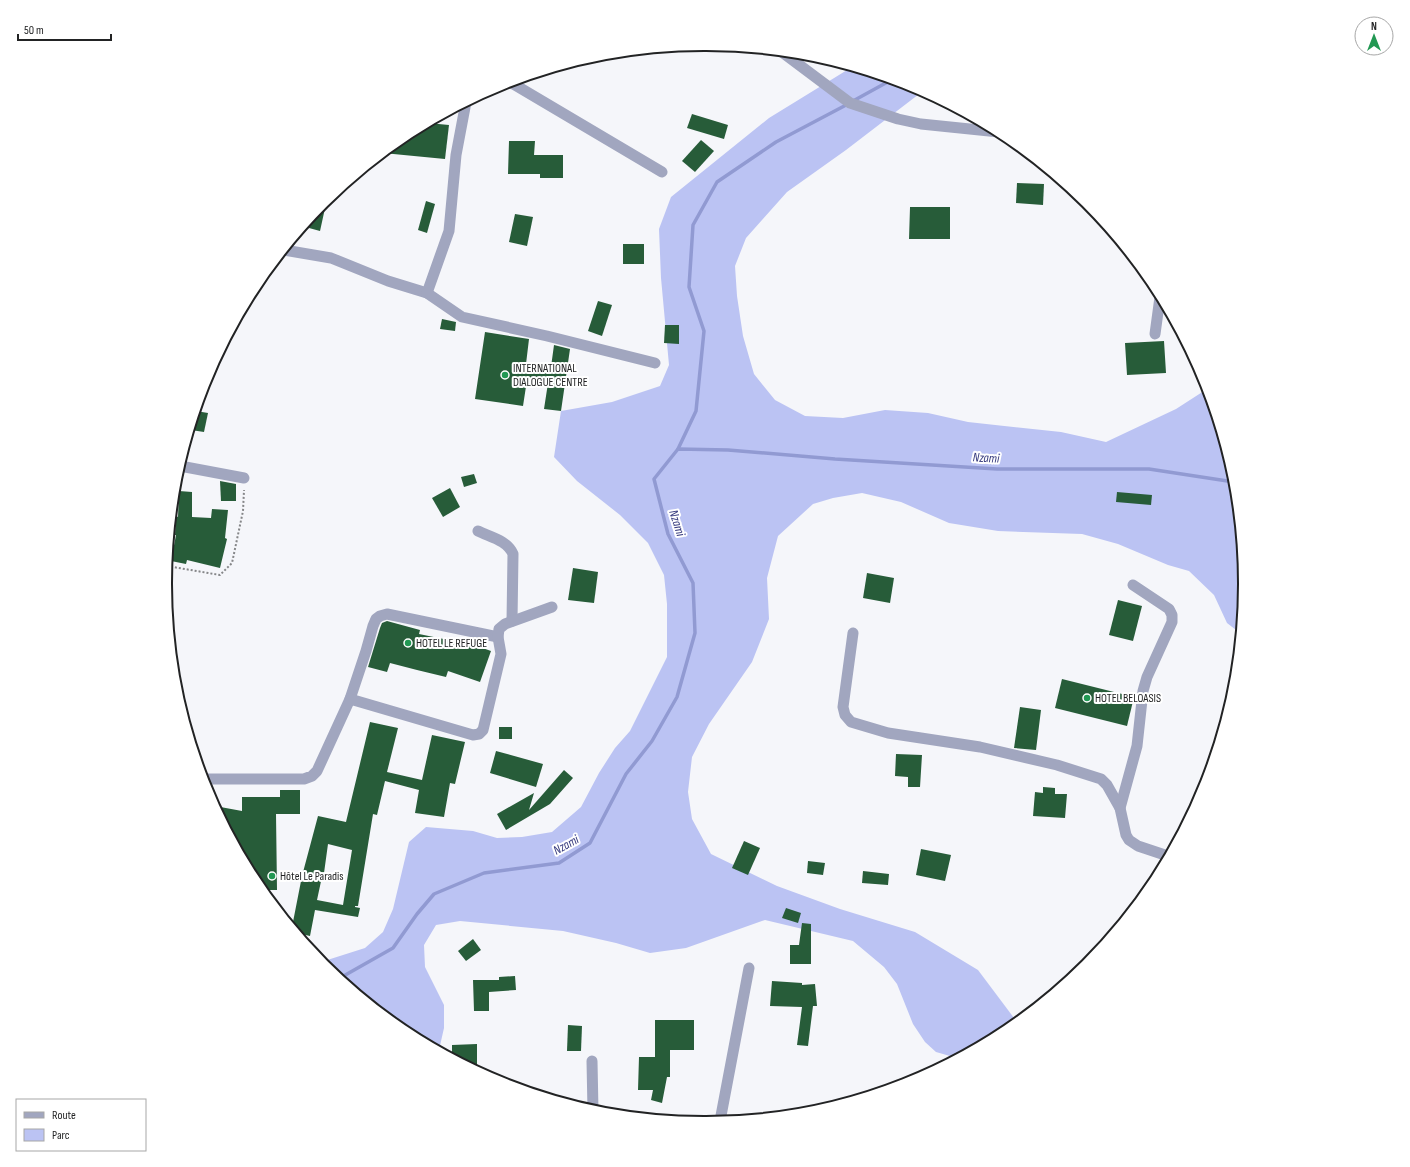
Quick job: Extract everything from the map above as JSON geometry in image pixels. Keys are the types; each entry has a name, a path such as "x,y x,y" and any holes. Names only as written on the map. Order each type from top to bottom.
{"street":[{"path":"790,58 850,103 898,119 921,124 984,131"},
{"path":"517,86 662,172"},
{"path":"427,293 449,231 456,155 465,108"},
{"path":"290,251 331,258 388,282 427,293 462,317 547,336 655,363"},
{"path":"1155,334 1159,305"},
{"path":"186,467 244,478"},
{"path":"478,531 506,544 510,548 512,554 512,621"},
{"path":"1120,808 1137,746 1143,691 1147,677 1172,622 1172,615 1169,609 1133,585"},
{"path":"350,699 473,735 479,734 483,730 501,654 498,637 499,629 501,626 512,621 552,607"},
{"path":"210,779 304,779 312,776 317,771 326,753 350,699 373,626 376,619 380,616 387,614 498,637"},
{"path":"853,632 844,707 845,715 851,722 888,733 980,746 1057,765 1101,779 1107,785 1120,808 1126,835 1129,840 1138,846 1163,854"},
{"path":"721,1116 749,968"},
{"path":"592,1061 593,1104"}],"path":[{"path":"173,567 220,575 232,563 243,511 244,478"}],"green space":[{"path":"847,70 876,79 917,96 846,150 787,192 746,238 735,266 737,296 743,336 754,374 775,400 805,416 843,418 885,410 928,413 968,422 1061,432 1106,442 1176,409 1202,392 1219,446 1233,514 1238,584 1235,629 1227,623 1214,595 1189,571 1168,565 1118,544 1082,534 998,531 949,523 901,502 862,493 833,498 813,504 778,536 767,578 769,619 752,662 709,724 692,757 688,792 692,819 711,854 777,886 840,909 915,932 978,970 1013,1017 971,1045 950,1056 936,1052 925,1042 913,1024 897,984 884,967 853,941 765,920 686,948 650,953 616,943 563,931 460,921 436,925 424,945 425,967 444,1005 444,1028 440,1046 381,1006 328,960 365,948 383,932 393,909 409,842 426,827 473,831 497,838 522,837 552,832 581,807 599,773 615,748 630,731 667,657 667,604 664,575 648,543 620,515 577,481 554,457 561,411 612,402 660,386 669,365 661,278 659,229 671,197 769,118"}],"building":[{"path":"692,114 728,125 724,139 687,128"},
{"path":"436,124 449,125 445,159 391,154"},
{"path":"701,140 714,151 695,172 682,161"},
{"path":"509,141 535,141 534,155 563,155 563,178 540,178 540,174 508,174"},
{"path":"1017,183 1044,184 1043,205 1016,203"},
{"path":"426,201 435,204 427,233 418,230"},
{"path":"910,207 950,207 950,239 909,239"},
{"path":"324,211 320,231 309,228"},
{"path":"515,214 533,217 527,246 509,242"},
{"path":"623,244 644,244 644,264 623,264"},
{"path":"598,301 612,305 602,336 588,331"},
{"path":"442,319 456,322 455,331 440,329"},
{"path":"665,325 679,325 679,344 664,343"},
{"path":"485,332 529,339 526,364 551,367 554,345 570,349 561,411 544,409 548,383 527,380 523,406 475,399"},
{"path":"1164,341 1166,373 1127,375 1125,343"},
{"path":"201,412 208,413 204,432 196,431"},
{"path":"474,474 477,483 464,487 461,477"},
{"path":"220,481 236,484 236,501 221,501"},
{"path":"450,488 460,507 443,517 432,498"},
{"path":"181,491 192,492 192,517 211,518 212,509 228,510 225,538 227,539 220,568 187,560 186,564 173,561 177,516 178,517"},
{"path":"1117,492 1152,495 1151,505 1116,502"},
{"path":"573,568 598,572 594,603 568,600"},
{"path":"867,573 894,578 890,603 863,598"},
{"path":"1118,600 1142,606 1133,641 1109,635"},
{"path":"387,621 420,630 419,634 463,643 463,641 491,651 480,682 448,671 446,677 390,663 387,672 368,667 382,623"},
{"path":"1062,679 1134,697 1127,726 1055,708"},
{"path":"1020,707 1041,710 1036,750 1014,748"},
{"path":"370,722 398,728 387,772 422,780 432,735 465,742 455,784 450,783 444,817 415,813 419,790 385,781 377,815 373,814 358,906 355,906 360,908 358,917 315,910 310,936 305,935 293,921 302,876 318,816 346,822","holes":["328,844 352,850 343,905 317,900 323,872 324,873"]},
{"path":"499,727 512,727 512,739 499,739"},
{"path":"496,751 543,764 536,787 490,773"},
{"path":"896,754 922,755 920,787 908,787 908,777 895,776"},
{"path":"564,770 573,778 550,804 506,830 497,814 534,793 529,810"},
{"path":"1043,787 1055,788 1055,794 1067,794 1065,818 1033,816 1035,792 1043,793"},
{"path":"280,790 300,790 300,814 276,814 277,890 270,890 244,850 222,807 242,811 242,797 280,797"},
{"path":"744,841 760,848 748,875 732,868"},
{"path":"921,849 951,855 945,881 916,875"},
{"path":"808,861 825,863 823,875 807,873"},
{"path":"863,871 889,874 888,885 862,883"},
{"path":"786,908 801,913 798,923 782,918"},
{"path":"802,923 811,924 811,964 790,964 790,945 799,945"},
{"path":"473,939 481,950 466,961 458,951"},
{"path":"515,976 516,990 489,992 489,1011 474,1011 473,980 499,980 499,977"},
{"path":"772,981 802,983 802,985 815,984 817,1006 813,1006 808,1046 797,1045 802,1007 770,1006"},
{"path":"655,1020 694,1020 694,1050 670,1050 670,1077 667,1077 662,1103 651,1100 653,1090 638,1090 639,1057 655,1057"},
{"path":"568,1025 582,1026 581,1051 567,1051"},
{"path":"477,1044 477,1064 452,1052 452,1045"}],"waterway":[{"path":"853,101 886,83"},
{"path":"678,449 696,411 704,331 689,287 693,225 717,182 776,142 848,104"},
{"name":"Nzami","path":"345,975 393,948 417,914 434,894 484,873 559,863 590,843 626,774 652,741 677,697 695,633 693,583 668,534 654,479 678,449 728,450 835,459 997,469 1149,469 1227,481"}],"place":[{"name":"INTERNATIONAL DIALOGUE CENTRE","path":"505,375"},
{"name":"HOTEL LE REFUGE","path":"408,643"},
{"name":"HOTEL BELOASIS","path":"1087,698"},
{"name":"Hôtel Le Paradis","path":"272,876"}]}
